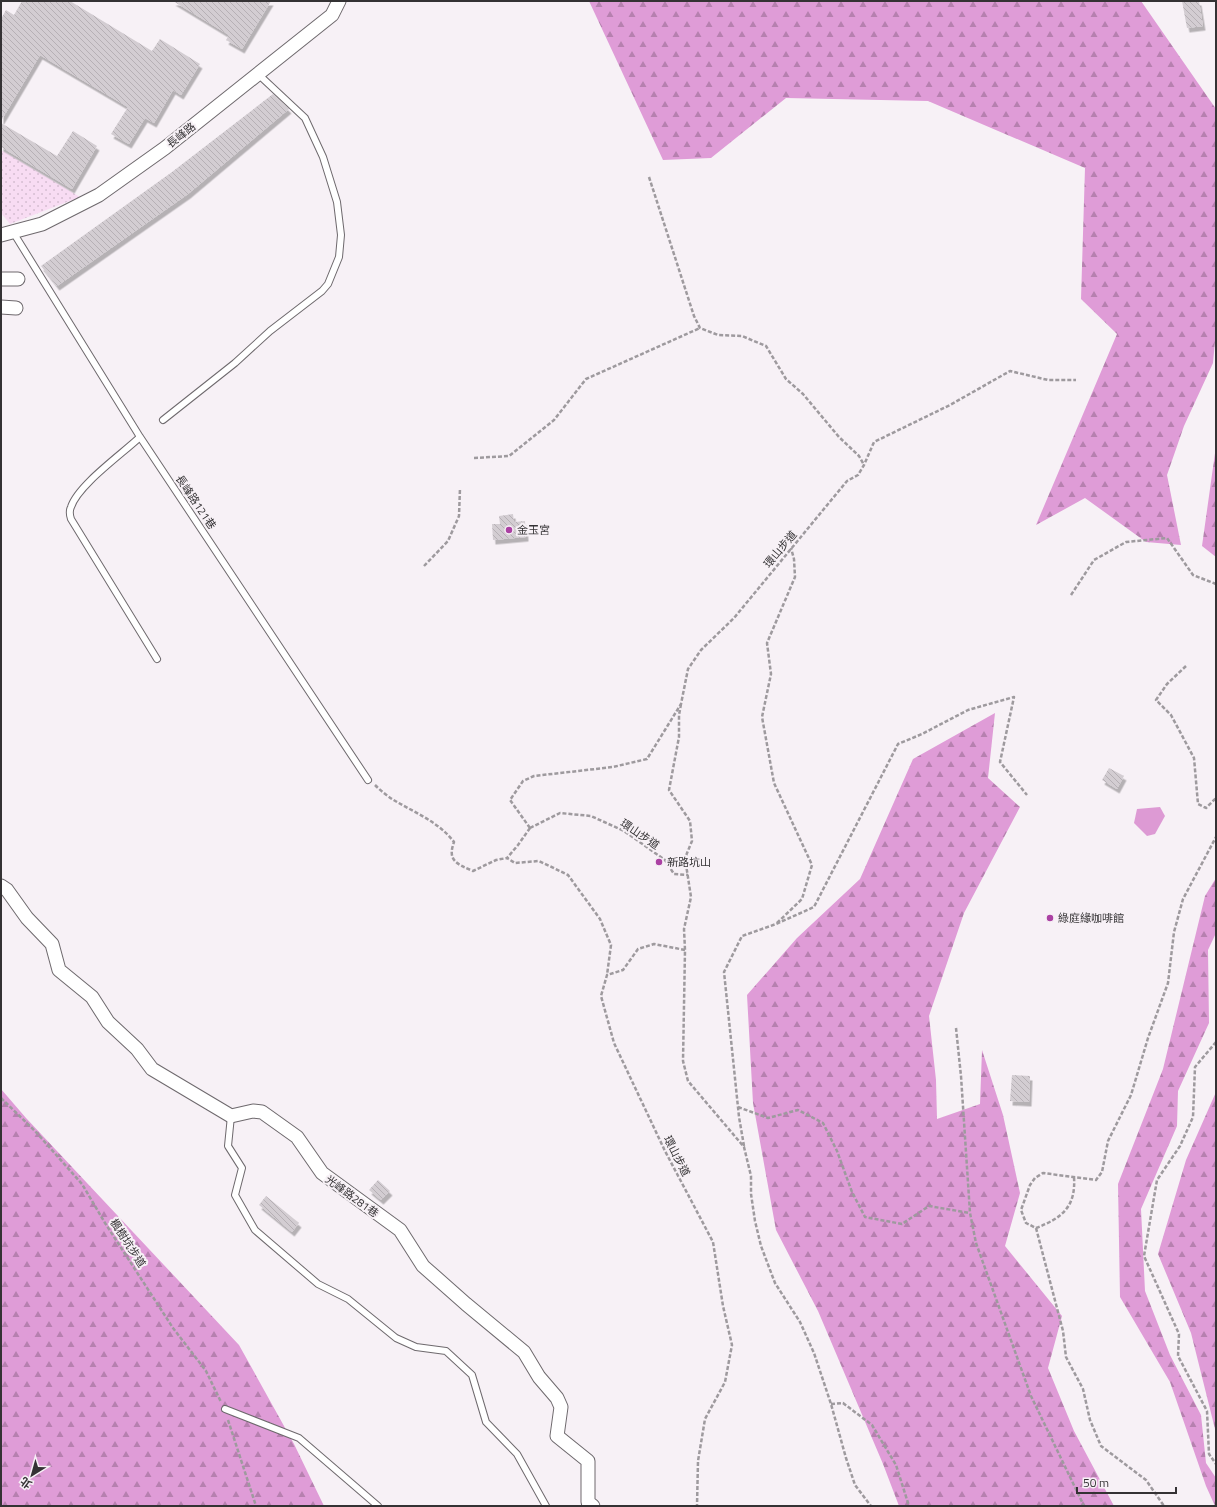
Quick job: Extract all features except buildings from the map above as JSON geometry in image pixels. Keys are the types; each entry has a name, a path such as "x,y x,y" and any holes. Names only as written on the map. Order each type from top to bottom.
{"street":[{"name":"長峰路","path":"7,233 42,224 100,195 165,148 332,15 338,1"},
{"path":"1,279 18,279"},
{"path":"1,307 16,308"},
{"path":"1,886 7,890 27,918 52,944 59,970 92,997 108,1022 137,1050 152,1069 231,1116"},
{"name":"光峰路281巷","path":"231,1116 253,1111 262,1112 297,1137 322,1173 400,1230 423,1266 524,1352 539,1377 558,1398 561,1407 557,1436 588,1461 588,1502 593,1506"}],"lane":[{"path":"162,420 235,363 270,331 322,291 328,284 339,257 341,235 337,202 323,157 305,118 258,74"},
{"name":"長峰路121巷","path":"7,233 140,437 368,780"},
{"path":"140,437 84,486 70,508 71,519 157,659"},
{"path":"231,1116 228,1146 242,1168 235,1195 255,1230 318,1284 348,1299 396,1338 416,1347 446,1351 472,1375 486,1422 516,1454 546,1506"},
{"path":"225,1409 299,1438 378,1506"}],"path":[{"path":"649,177 694,316 700,328 718,335 742,336 766,346 786,379 803,394 839,437 859,456 864,465"},
{"path":"474,458 509,456 554,420 586,379 700,328"},
{"name":"環山步道","path":"688,875 674,874 664,860 624,831 591,816 560,813 530,828 510,800 523,781 534,776 613,767 647,759 681,704 688,669 700,650 734,618 847,481 858,475 874,442 950,405 1010,371 1048,380 1076,380"},
{"path":"424,566 448,541 459,516 460,488"},
{"path":"1071,595 1094,560 1126,542 1167,538 1193,574 1216,584"},
{"path":"776,924 802,899 812,865 774,783 762,717 771,674 767,643 795,577 794,559 791,548"},
{"path":"1186,666 1167,684 1156,700 1171,715 1194,758 1198,804 1206,808 1216,798"},
{"path":"871,1506 855,1485 846,1458 832,1404 814,1353 800,1322 775,1283 760,1246 738,1106 724,972 742,936 776,924 814,907 898,744 922,734 968,710 1014,697 1000,762 1027,795"},
{"path":"681,704 679,715 679,738 669,790 690,821 692,841 686,858 691,897 684,929 683,1061 688,1081 744,1147"},
{"path":"368,780 391,798 430,820 448,834 454,842 450,851 452,858 460,865 473,871 496,860 507,858 530,828"},
{"path":"1164,1506 1146,1480 1101,1446 1090,1420 1083,1389 1066,1357 1063,1331 1036,1228 1026,1222 1021,1210 1030,1185 1035,1178 1044,1173 1096,1180 1102,1172 1108,1141 1131,1094 1148,1038 1168,983 1174,932 1183,899 1216,837"},
{"name":"環山步道","path":"507,858 516,863 539,860 568,875 600,918 610,945 607,975 601,996 614,1043 665,1151 713,1242 723,1306 732,1345 725,1382 705,1419 698,1461 697,1506"},
{"path":"607,975 623,970 638,949 654,944 685,950"},
{"path":"956,1028 961,1076 970,1213 976,1244 1031,1396 1084,1506"},
{"path":"1216,1042 1195,1067 1193,1117 1180,1146 1157,1180 1144,1256 1179,1334 1178,1356 1207,1411 1209,1454 1216,1464"},
{"name":"楓樹坑步道","path":"1,1098 35,1131 82,1184 173,1328 206,1371 225,1409 256,1506"},
{"path":"738,1106 768,1118 798,1110 823,1124 837,1151 852,1192 865,1217 902,1224 929,1206 970,1213"},
{"path":"1036,1228 1049,1223 1061,1215 1072,1201 1075,1187 1074,1177"},
{"path":"832,1404 843,1403 872,1425 896,1465 909,1506"}],"green space":[{"path":"589,1 1141,1 1216,109 1216,331 1213,363 1184,426 1167,475 1181,545 1146,542 1085,498 1036,525 1117,334 1081,299 1085,168 928,101 786,98 711,158 663,160"},
{"path":"1216,446 1216,557 1202,546"},
{"path":"995,713 988,778 1020,807 964,913 929,1016 936,1080 937,1119 980,1104 982,1050 1003,1115 1020,1193 1005,1246 1062,1316 1048,1368 1074,1431 1114,1506 899,1506 883,1464 818,1311 776,1230 753,1103 747,995 797,938 860,879 913,759"},
{"path":"1216,878 1216,933 1208,950 1209,1023 1178,1091 1177,1126 1141,1209 1145,1291 1170,1355 1201,1415 1206,1463 1216,1478 1215,1506 1206,1486 1170,1382 1120,1297 1118,1184 1163,1069 1205,896"},
{"path":"1,1089 26,1118 239,1345 294,1444 324,1506 1,1506"},
{"path":"1216,1092 1216,1433 1191,1333 1158,1254 1186,1160"}],"shaded area":[{"path":"1,150 80,197 10,224 1,213"},
{"path":"1160,807 1165,816 1155,834 1147,836 1134,823 1137,809"}],"place":[{"name":"金玉宮","path":"509,530"},
{"name":"新路坑山","path":"659,862"},
{"name":"綠庭緣咖啡館","path":"1050,918"}]}
